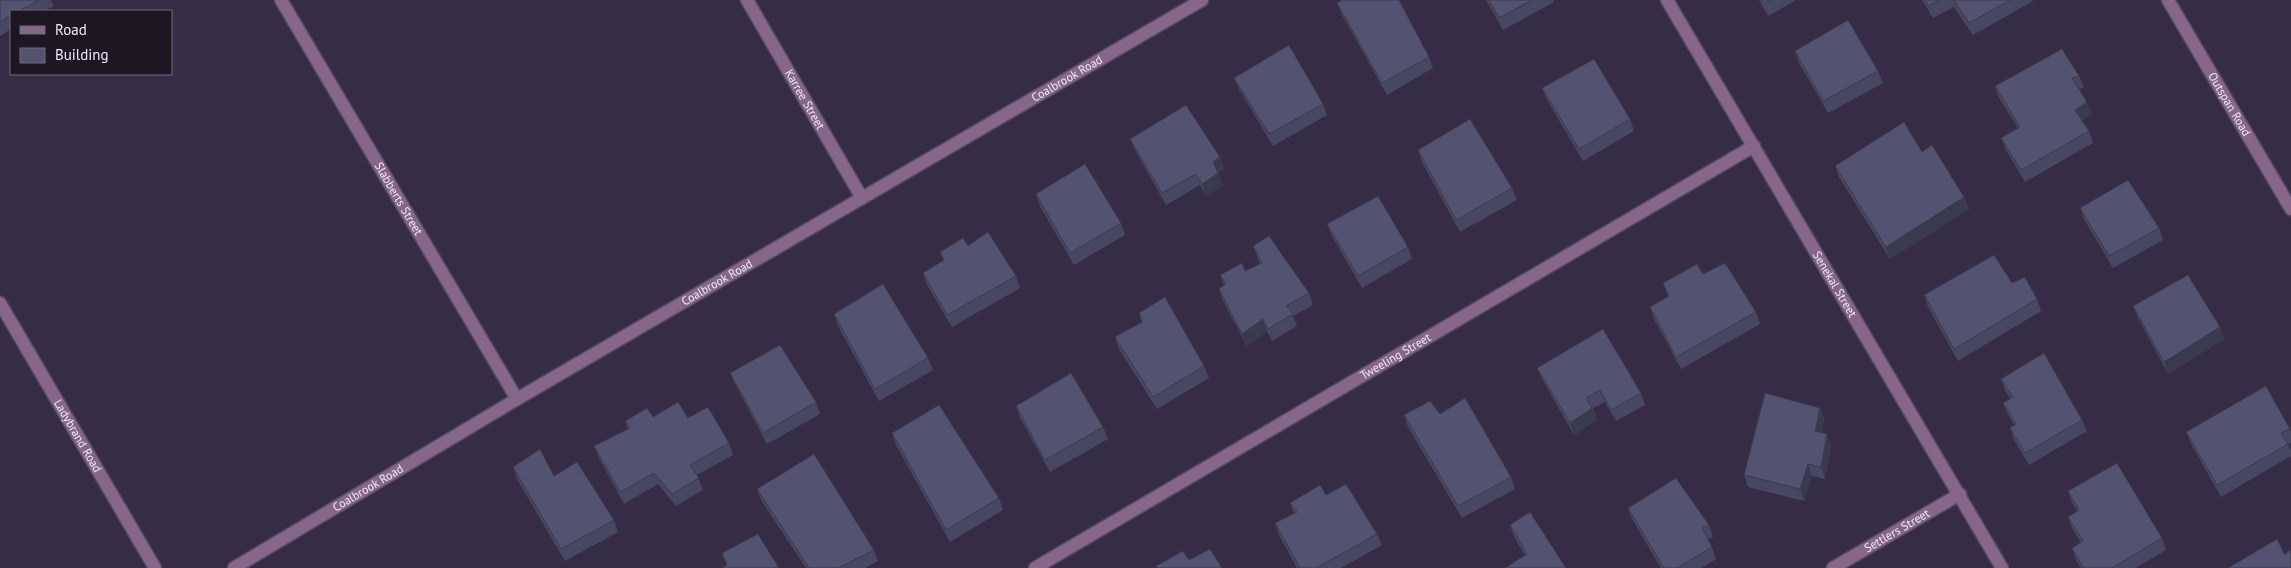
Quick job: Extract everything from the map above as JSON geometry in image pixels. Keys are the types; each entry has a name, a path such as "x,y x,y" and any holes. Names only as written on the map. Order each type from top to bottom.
{"street":[{"name":"Slabberts Street","path":"281,0 517,399"},
{"name":"Karree Street","path":"747,0 862,198"},
{"name":"Coalbrook Road","path":"234,568 517,399 1202,0"},
{"name":"Senekal Street","path":"1667,0 2002,568"},
{"name":"Outspan Road","path":"2168,0 2291,209"},
{"name":"Tweeling Street","path":"1035,568 1754,146"},
{"name":"Ladybrand Road","path":"0,303 155,568"},
{"name":"Settlers Street","path":"1833,568 1960,494"}],"building":[{"path":"0,0 39,0 21,10 10,10 10,16 0,22"},
{"path":"1342,0 1399,0 1429,57 1382,83 1337,3"},
{"path":"1489,0 1532,0 1499,18"},
{"path":"1761,0 1770,0 1763,4"},
{"path":"1925,0 1940,0 1928,6"},
{"path":"1954,0 2010,0 1969,23"},
{"path":"1848,20 1878,71 1823,101 1795,51"},
{"path":"1289,45 1323,104 1269,134 1234,78"},
{"path":"2062,49 2079,76 2072,78 2087,102 2075,110 2089,131 2021,170 2001,138 2020,127 1995,86"},
{"path":"1594,59 1630,119 1579,149 1542,88"},
{"path":"1186,105 1220,157 1213,162 1218,173 1202,184 1196,174 1162,193 1130,139"},
{"path":"1470,119 1512,188 1456,220 1418,150"},
{"path":"1904,122 1922,152 1932,145 1964,197 1886,247 1835,166"},
{"path":"1085,164 1121,223 1070,253 1036,194"},
{"path":"2128,180 2159,228 2109,256 2080,208"},
{"path":"1378,196 1408,247 1358,276 1327,224"},
{"path":"988,232 1016,276 947,315 923,273 944,260 940,252 963,238 968,246"},
{"path":"1269,236 1309,293 1286,306 1293,314 1268,329 1263,319 1242,334 1219,289 1226,284 1220,275 1242,263 1245,271 1262,263 1253,246"},
{"path":"1994,255 2012,283 2025,277 2037,299 1954,349 1924,295"},
{"path":"1725,263 1756,312 1676,357 1650,307 1669,296 1663,283 1697,264 1703,274"},
{"path":"2188,275 2220,327 2164,362 2133,306"},
{"path":"883,284 928,358 875,389 834,314"},
{"path":"1165,297 1204,366 1153,397 1115,337 1142,322 1139,313"},
{"path":"1603,329 1641,393 1611,410 1600,390 1586,398 1592,408 1570,423 1537,368"},
{"path":"780,345 816,402 763,433 730,373"},
{"path":"2044,353 2082,420 2025,453 2010,428 2016,424 2003,403 2013,397 2001,379"},
{"path":"1071,373 1103,427 1045,460 1016,406"},
{"path":"2266,386 2290,429 2281,433 2288,444 2217,485 2186,432"},
{"path":"1765,393 1820,408 1815,431 1827,434 1821,467 1808,464 1800,489 1744,475"},
{"path":"1465,398 1511,477 1458,506 1404,415 1430,401 1440,414"},
{"path":"678,402 688,418 708,407 729,443 690,465 699,478 672,494 654,473 620,492 594,446 630,428 625,421 647,408 653,417"},
{"path":"939,405 999,498 946,530 892,433"},
{"path":"540,449 554,476 577,462 614,520 561,549 513,467"},
{"path":"814,454 874,550 838,568 809,568 757,489"},
{"path":"2117,463 2162,538 2112,568 2084,568 2072,548 2083,541 2068,517 2079,510 2068,491"},
{"path":"1676,478 1709,525 1702,528 1712,547 1677,568 1664,568 1628,508"},
{"path":"1346,484 1377,534 1316,568 1300,568 1275,523 1297,512 1290,503 1320,485 1326,495"},
{"path":"1530,512 1566,568 1505,568 1527,554 1510,525"},
{"path":"758,534 779,568 722,568 727,565 722,553"},
{"path":"2277,539 2285,555 2289,550 2291,553 2291,568 2228,568"},
{"path":"1210,549 1222,568 1157,568 1156,566 1183,551 1189,560"}]}
